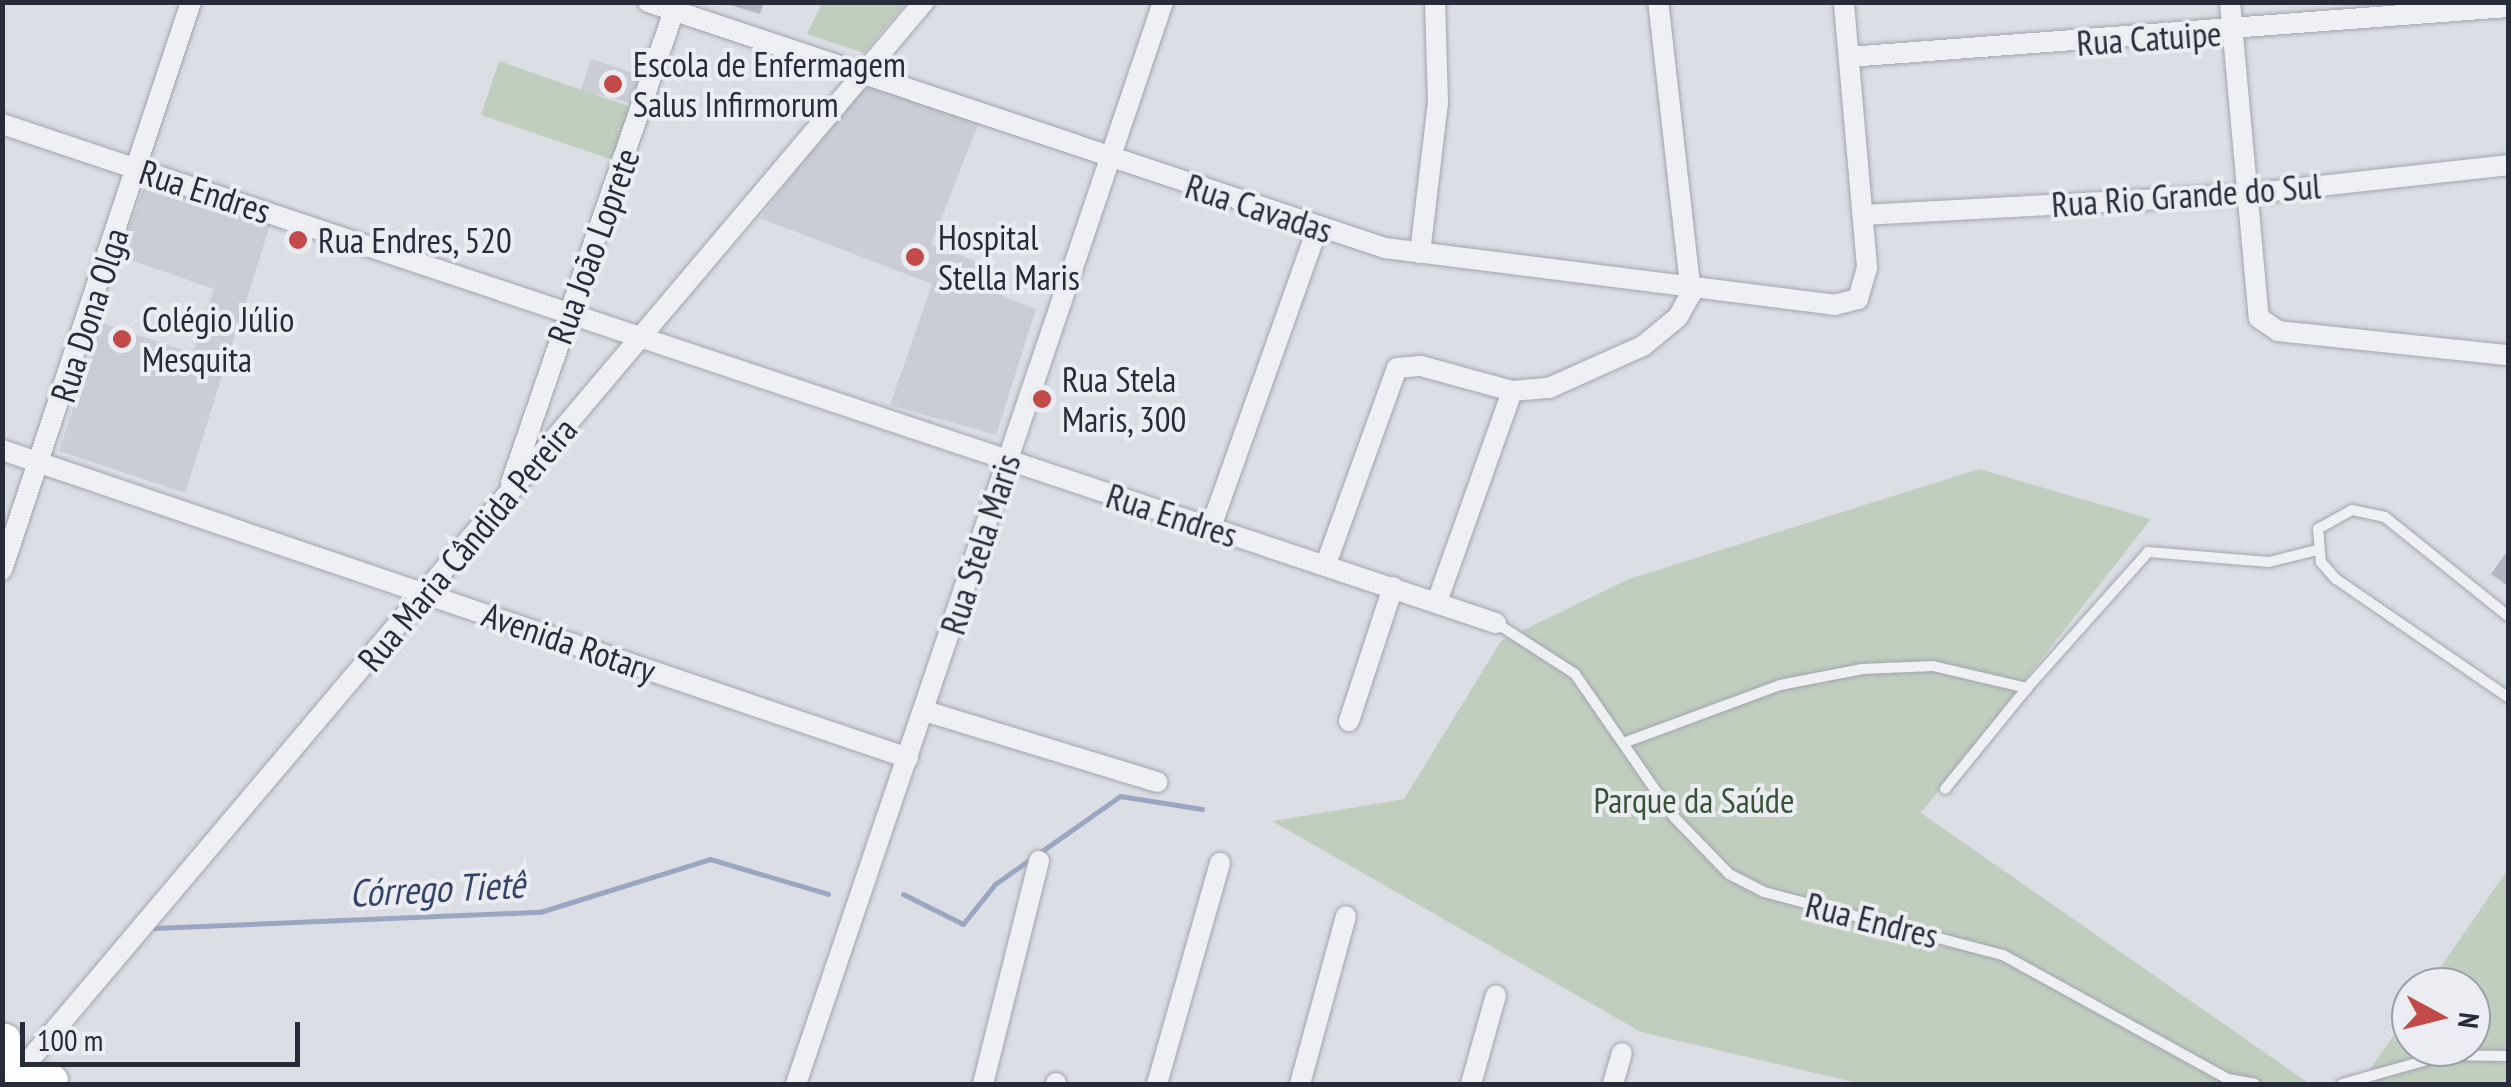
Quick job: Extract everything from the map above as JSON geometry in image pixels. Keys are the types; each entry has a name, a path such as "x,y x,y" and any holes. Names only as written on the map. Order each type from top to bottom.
{"street":[{"name":"Rua Dona Olga","path":"2,570 192,2"},
{"name":"Rua Cavadas","path":"648,2 675,7 866,70 1108,160 1318,226 1420,253 1691,294 1848,304 1864,290 1864,215"},
{"name":"Rua Maria Cândida Pereira","path":"18,1072 426,594 509,489 649,337 924,2"},
{"name":"Rua Stela Maris","path":"796,1084 1163,2"},
{"path":"1420,253 1438,102 1434,2"},
{"path":"1326,564 1396,368 1421,366 1512,390 1549,388 1615,361 1678,317 1691,294 1658,2"},
{"path":"1844,2 1864,215"},
{"path":"2230,2 2256,310 2278,330 2508,354"},
{"name":"Rua João Loprete","path":"509,489 675,7"},
{"name":"Rua Catuipe","path":"1849,57 2232,33 2508,7"},
{"name":"Rua Endres","path":"2,124 1496,623"},
{"name":"Rua Rio Grande do Sul","path":"1864,215 2247,194 2508,165"},
{"path":"1210,526 1318,226"},
{"path":"1436,602 1512,390"},
{"name":"Avenida Rotary","path":"2,450 908,758"},
{"path":"1349,721 1393,587"},
{"path":"925,711 1156,782"},
{"path":"983,1084 1039,861"},
{"path":"1156,1084 1220,863"},
{"path":"1300,1084 1346,916"},
{"path":"1471,1084 1496,995"},
{"path":"4,1036 18,1072 57,1082"},
{"path":"1612,1084 1622,1053"}],"lane":[{"path":"2317,550 2330,518 2370,512 2404,528 2508,616"},
{"path":"1945,789 2027,688 2148,552 2269,562 2317,550"},
{"path":"2317,550 2336,579 2508,698"},
{"name":"Rua Endres","path":"1496,623 1576,674 1674,817 1730,874 1764,892 2003,954 2228,1079 2254,1084"},
{"path":"1626,742 1780,685 1862,669 1933,666 2027,688"},
{"path":"2342,1084 2445,1054 2508,1056"}],"shaded area":[{"name":"Escola de Enfermagem Salus Infirmorum","path":"591,59 646,77 637,105 581,90"},
{"name":"Hospital Stella Maris","path":"867,76 979,122 931,245 1001,270 993,292 1036,309 996,435 890,405 932,284 760,218"},
{"name":"Colégio Júlio Mesquita","path":"148,176 273,216 185,493 59,451 101,323 193,353 214,289 119,256"}],"green space":[{"path":"822,2 906,3 864,53 807,34"},
{"path":"499,61 634,108 616,161 481,115"},
{"name":"Parque da Saúde","path":"1979,469 2151,519 1921,813 2310,1084 1862,1084 1641,1032 1272,821 1404,799 1501,641 1629,579"},
{"path":"2508,869 2508,1084 2360,1084 2391,1039 2391,1067 2491,1067 2491,967 2441,967"}],"building":[{"path":"720,2 764,2 760,14"},
{"path":"2508,550 2508,586 2491,574"}],"waterway":[{"name":"Córrego Tietê","path":"903,894 963,924 995,884 1120,796 1202,809"},
{"name":"Córrego Tietê","path":"154,928 540,912 710,859 828,894"}],"place":[{"name":"Escola de Enfermagem Salus Infirmorum","path":"613,84"},
{"name":"Rua Endres, 520","path":"298,240"},
{"name":"Hospital Stella Maris","path":"915,257"},
{"name":"Colégio Júlio Mesquita","path":"122,339"},
{"name":"Rua Stela Maris, 300","path":"1042,399"}]}
